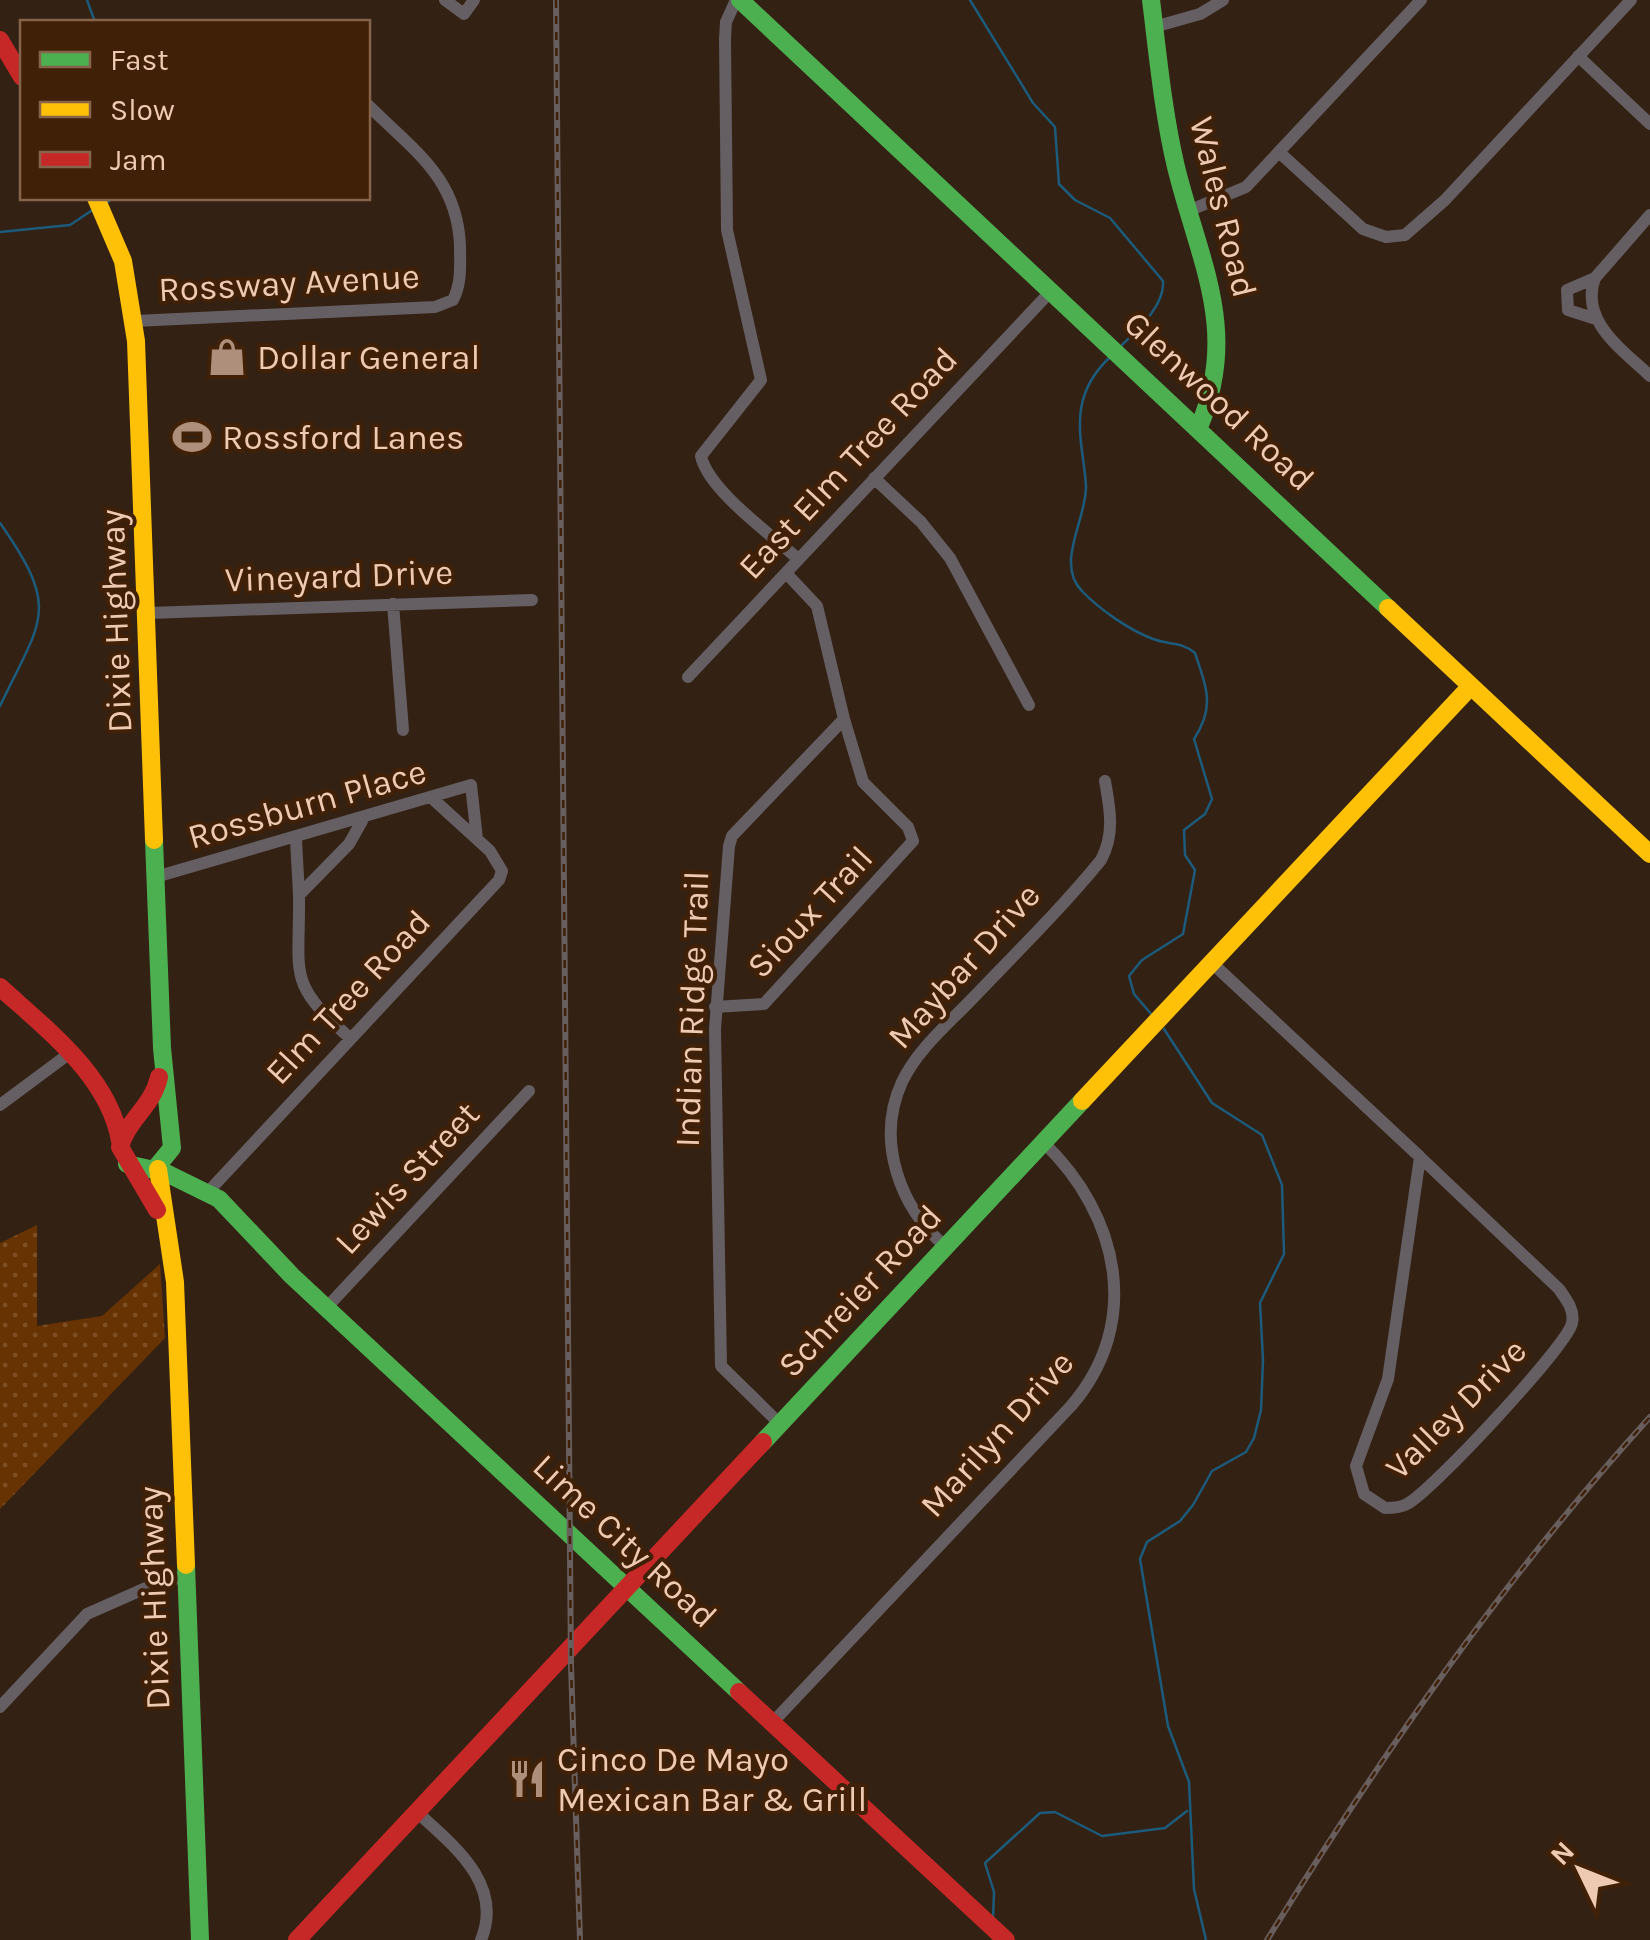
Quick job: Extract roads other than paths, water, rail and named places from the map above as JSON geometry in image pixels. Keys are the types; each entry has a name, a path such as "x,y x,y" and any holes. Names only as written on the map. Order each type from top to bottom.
{"street":[{"path":"445,0 464,14 474,0"},
{"path":"738,0 726,22 724,40 726,230 762,380 701,456 708,475 798,559"},
{"name":"Glenwood Road","path":"738,0 1133,365 1650,854"},
{"name":"Wales Road","path":"1152,0 1168,133 1219,318 1212,394 1199,427"},
{"path":"1154,26 1200,14 1223,0"},
{"path":"1188,211 1234,195 1280,153 1421,0"},
{"path":"1280,153 1364,230 1386,237 1405,234 1445,200 1630,0"},
{"path":"0,40 20,74"},
{"path":"1578,56 1650,124"},
{"name":"Rossway Avenue","path":"135,321 435,307 454,300 460,263 452,194 370,107"},
{"name":"Dixie Highway","path":"97,200 122,261 135,321 149,613 162,1048 172,1143"},
{"path":"1650,216 1595,278 1590,299 1596,319 1650,376"},
{"path":"1595,278 1574,284 1564,302 1575,316 1596,319"},
{"name":"East Elm Tree Road","path":"688,678 1052,290"},
{"path":"874,478 921,522 950,558 1029,705"},
{"path":"786,572 817,606 844,719"},
{"name":"Vineyard Drive","path":"149,613 532,600"},
{"path":"393,604 402,730"},
{"name":"Schreier Road","path":"297,1940 1472,686"},
{"name":"Indian Ridge Trail","path":"780,1424 722,1366 716,1007 732,836 844,719"},
{"name":"Sioux Trail","path":"716,1007 764,1004 913,842 908,827 862,782 844,719"},
{"name":"Maybar Drive","path":"946,1247 918,1220 897,1178 894,1123 901,1085 937,1035 1101,860 1108,846 1111,816 1105,782"},
{"name":"Rossburn Place","path":"158,876 296,840 471,786 477,839"},
{"path":"434,800 477,839"},
{"path":"299,895 349,844 362,820"},
{"name":"Elm Tree Road","path":"200,1188 350,1038 498,880 499,864 477,839"},
{"path":"296,840 300,982 308,1000 350,1038"},
{"name":"Valley Drive","path":"1211,962 1420,1157 1559,1289 1574,1314 1553,1356 1436,1480 1406,1505 1384,1508 1364,1494 1356,1466 1388,1379 1420,1157"},
{"path":"0,987 99,1080 118,1107 161,1124 172,1143 158,1169 142,1172 127,1164"},
{"name":"Dixie Highway","path":"162,1048 156,1098 120,1141 127,1164 152,1200 171,1253"},
{"path":"0,1104 72,1057"},
{"path":"72,1057 110,1108 120,1129 120,1141"},
{"name":"Lewis Street","path":"328,1306 529,1091"},
{"name":"Marilyn Drive","path":"772,1724 1071,1406 1099,1370 1112,1318 1109,1248 1090,1198 1044,1142"},
{"name":"Lime City Road","path":"172,1143 200,1188"},
{"name":"Dixie Highway","path":"158,1169 171,1253 200,1940"},
{"name":"Lime City Road","path":"158,1169 220,1199 277,1261 1005,1939"},
{"path":"164,1208 173,1189 200,1188"},
{"path":"0,1707 87,1614 164,1580 186,1576"},
{"path":"417,1812 478,1876 488,1906 481,1940"}],"waterway":[{"path":"87,0 94,20"},
{"path":"970,0 1033,103 1055,127 1059,184 1075,200 1110,218 1163,281 1155,308 1120,347"},
{"path":"0,232 70,225 91,211"},
{"path":"1111,356 1092,380 1081,409 1086,487 1071,555 1074,580 1089,598 1124,625 1195,653 1207,698 1205,717 1194,739 1212,799 1205,814 1184,830 1185,855 1195,870 1183,934 1142,960 1129,976 1134,994 1152,1015"},
{"path":"0,523 32,576 39,614 35,632 0,706"},
{"path":"1164,1029 1212,1103 1262,1135 1282,1185 1284,1254 1260,1303 1261,1410 1254,1438 1246,1452 1212,1471 1180,1521 1147,1542 1140,1559 1168,1726 1189,1782 1194,1889 1206,1940"},
{"path":"993,1919 994,1892 985,1863 1040,1813 1055,1812 1102,1836 1165,1828 1187,1811"}],"railway":[{"path":"556,0 571,1665 580,1940"},
{"path":"1267,1940 1446,1670 1544,1541 1650,1417"}],"place":[{"name":"Dollar General","path":"227,357"},
{"name":"Rossford Lanes","path":"192,437"},
{"name":"Cinco De Mayo Mexican Bar & Grill","path":"527,1779"}]}
